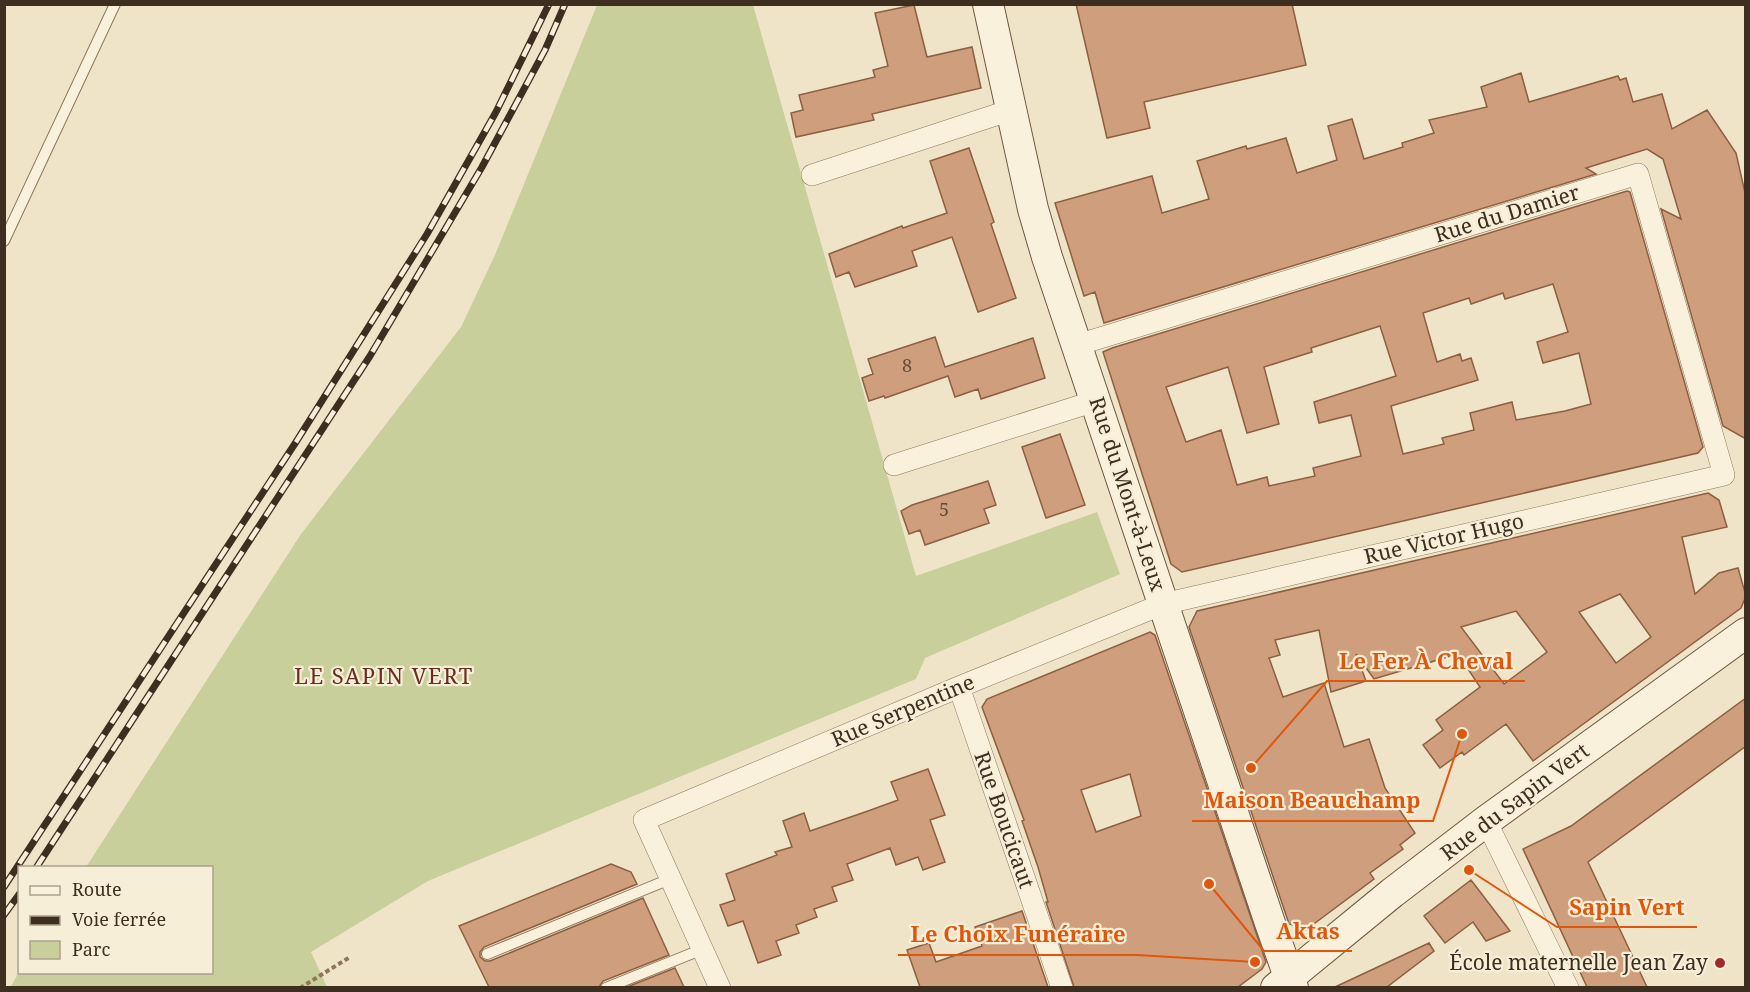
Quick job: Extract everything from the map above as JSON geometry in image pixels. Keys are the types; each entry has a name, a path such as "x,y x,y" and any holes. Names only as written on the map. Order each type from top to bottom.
{"street":[{"name":"Rue du Mont-à-Leux","path":"988,4 1033,209 1286,984"},
{"path":"812,175 1011,110"},
{"name":"Rue du Damier","path":"1077,345 1638,174 1724,475"},
{"path":"894,465 1095,401"},
{"name":"Rue Victor Hugo","path":"1163,604 1724,475"},
{"name":"Rue Serpentine","path":"670,879 644,820 1163,604"},
{"name":"Rue du Sapin Vert","path":"1286,984 1392,893 1486,821 1746,633"},
{"name":"Rue Boucicaut","path":"959,687 1062,987"},
{"path":"1486,821 1568,987"},
{"path":"670,879 720,987"}],"lane":[{"path":"4,241 115,4"},
{"path":"487,954 670,879"},
{"path":"606,987 703,949"}],"path":[{"path":"300,987 350,957"}],"green space":[{"path":"597,5 753,5 916,576 1097,512 1120,574 925,658 916,679 428,881 311,952 327,987 10,988 18,974 213,974 213,866 87,866 301,534 461,327 495,255"}],"building":[{"path":"1076,4 1292,4 1306,65 1144,102 1150,128 1107,138"},
{"path":"914,5 927,57 972,47 981,88 872,114 874,120 796,137 791,113 803,110 799,95 875,77 873,70 888,66 875,13"},
{"path":"1521,73 1529,102 1618,76 1620,80 1626,78 1633,102 1662,94 1672,129 1707,110 1736,153 1746,197 1746,439 1723,426 1661,209 1681,219 1663,159 1647,149 1586,168 1596,174 1104,323 1095,292 1084,296 1055,203 1152,176 1162,213 1209,199 1197,161 1246,146 1247,149 1286,138 1297,173 1337,160 1328,126 1352,119 1364,159 1403,147 1402,143 1434,133 1429,120 1487,107 1481,87"},
{"path":"969,148 1016,298 978,312 952,237 912,251 917,266 855,287 849,272 836,277 829,254 902,226 903,228 947,213 930,161"},
{"path":"1627,191 1630,192 1703,447 1698,453 1182,572 1171,564 1103,352","holes":["1553,284 1568,332 1537,342 1543,363 1579,353 1591,404 1516,420 1512,402 1470,413 1474,430 1442,438 1444,444 1403,454 1391,406 1478,380 1471,358 1462,361 1460,354 1437,362 1423,313 1469,298 1471,304 1503,293 1505,299","1380,326 1396,376 1314,402 1319,423 1351,415 1361,456 1313,468 1315,476 1269,486 1267,477 1237,485 1221,430 1186,442 1166,387 1228,367 1247,433 1279,424 1264,367 1312,352 1311,348"]},
{"path":"935,337 945,367 1033,338 1045,378 981,399 978,389 955,397 948,376 885,398 884,396 869,401 862,378 873,374 868,359"},
{"path":"1060,434 1085,505 1046,518 1022,447"},
{"path":"988,481 996,505 984,509 989,523 925,545 920,530 909,534 901,511 912,505"},
{"path":"1708,493 1719,500 1727,527 1682,537 1695,594 1719,573 1738,568 1746,596 1741,608 1533,761 1506,724 1464,755 1462,752 1440,768 1423,745 1443,730 1436,720 1480,687 1458,654 1374,679 1356,654 1366,681 1331,692 1319,630 1275,640 1280,655 1269,658 1283,697 1324,683 1344,747 1369,739 1385,788 1415,833 1400,845 1403,849 1370,873 1374,879 1307,929 1289,924 1189,627 1197,611","holes":["1620,594 1651,637 1616,663 1579,612","1516,611 1547,652 1504,684 1461,627"]},
{"path":"1150,632 1155,635 1266,962 1262,969 1238,987 1074,987 1046,902 1048,902 1038,867 1022,821 1024,820 982,707 987,699","holes":["1130,774 1141,816 1096,832 1081,790"]},
{"path":"1746,698 1746,746 1588,862 1647,987 1587,987 1523,849 1571,826"},
{"path":"928,769 945,815 930,820 945,862 923,870 918,857 896,865 890,848 847,864 853,880 832,887 837,901 814,909 817,917 796,925 799,933 776,941 781,955 758,963 743,921 728,926 720,905 735,900 726,874 777,855 775,852 792,847 783,821 804,813 810,831 868,811 898,800 891,782"},
{"path":"611,864 631,872 637,884 484,947 480,952 480,957 485,961 490,961 643,898 669,955 603,981 599,987 489,987 459,926"},
{"path":"1471,880 1510,931 1486,941 1473,922 1445,943 1424,916"},
{"path":"1022,911 1048,987 920,987 907,950 929,943 936,962 982,946 975,927"},
{"path":"1429,943 1434,951 1387,987 1335,987"},
{"path":"675,968 684,987 627,987"}],"railway":[{"path":"4,887 296,442 427,234 496,112 549,4"},
{"path":"37,866 370,356 482,167 545,50 565,4"},
{"path":"4,915 18,896"}],"place":[{"name":"Maison Beauchamp","path":"1462,734"},
{"name":"Le Fer À Cheval","path":"1251,768"},
{"name":"Sapin Vert","path":"1469,870"},
{"name":"Aktas","path":"1209,884"},
{"name":"Le Choix Funéraire","path":"1255,962"},
{"name":"École maternelle Jean Zay","path":"1720,963"}],"district":[{"name":"LE SAPIN VERT","path":"384,676"}]}
